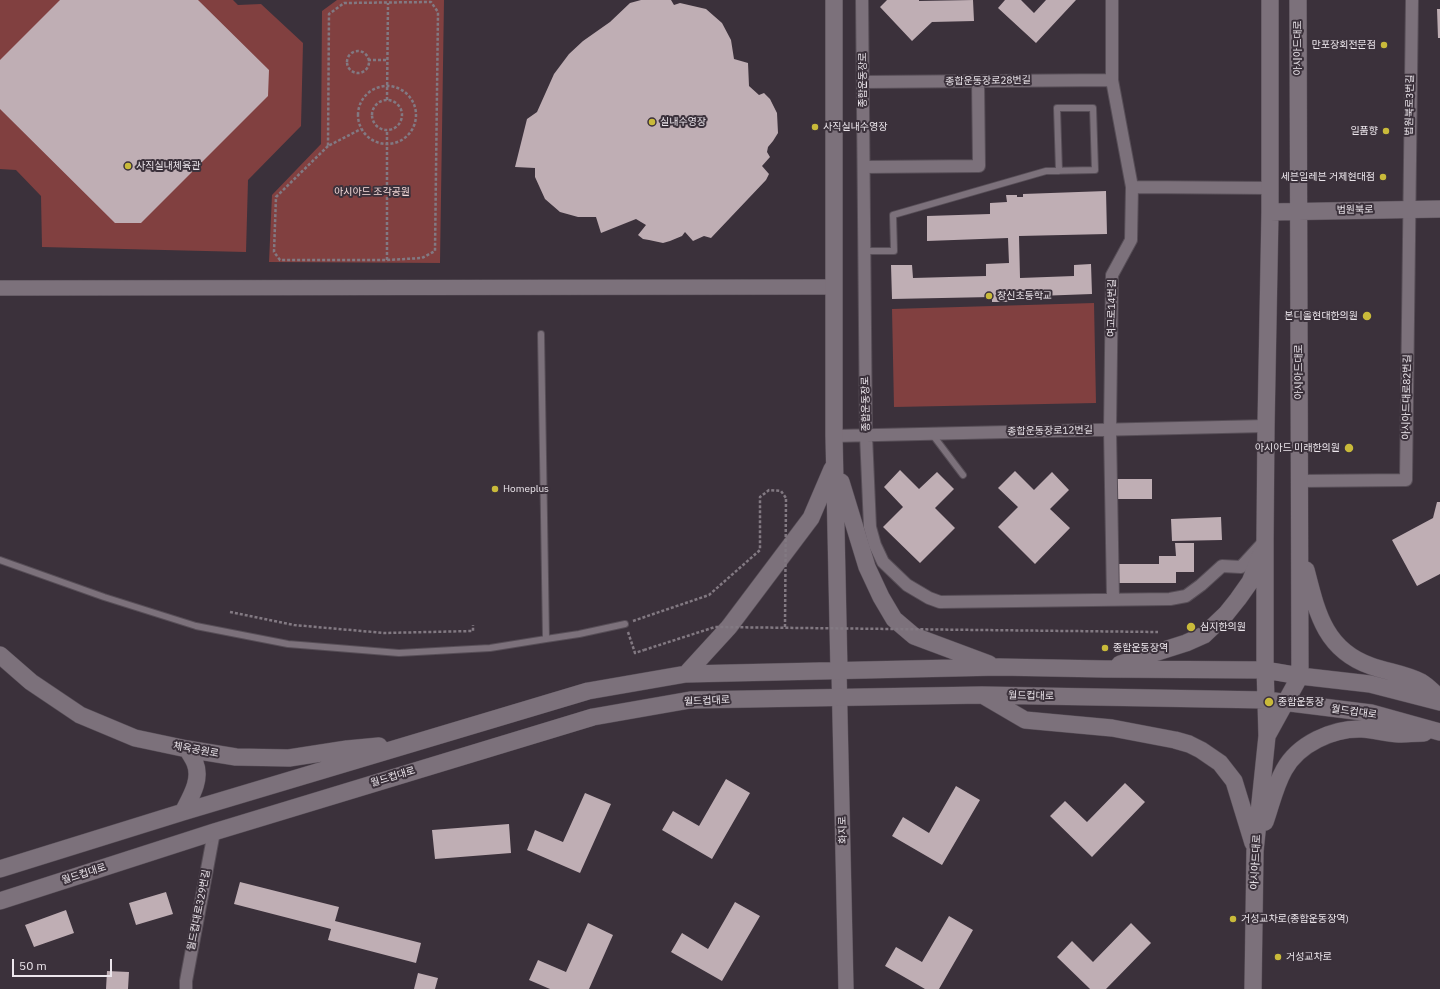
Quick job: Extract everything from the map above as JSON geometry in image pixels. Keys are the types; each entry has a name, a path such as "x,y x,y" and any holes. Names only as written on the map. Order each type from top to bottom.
{"main road":[{"path":"834,0 834,436 839,671"},
{"name":"아시아드대로","path":"1253,989 1255,851 1267,736 1265,670 1265,540 1270,212 1270,0"},
{"name":"아시아드대로","path":"1267,736 1300,676 1298,0"},
{"name":"법원북로","path":"1270,212 1409,209 1440,210"},
{"path":"686,674 729,627 810,518 835,463"},
{"path":"835,463 867,567 894,619 914,636 999,667"},
{"path":"1105,669 1186,643 1204,635 1226,614 1250,582 1265,540"},
{"path":"1300,542 1317,611 1329,635 1339,648 1353,659 1372,667 1396,673 1422,683 1440,698"},
{"name":"체육공원로","path":"0,655 31,682 80,715 135,738 187,749 236,757 289,758 347,749 417,742"},
{"path":"0,869 183,812 588,691 686,674 999,667 1265,670 1300,676 1370,684 1440,702"},
{"path":"982,695 1025,720 1112,728 1175,740 1189,744 1201,750 1220,763 1234,782 1255,851"},
{"name":"월드컵대로","path":"0,901 214,832 592,717 690,700 982,695 1266,700 1372,713 1440,732"},
{"path":"1255,851 1284,770 1292,758 1304,747 1320,738 1339,732 1361,729 1399,734 1440,732"},
{"path":"183,812 194,789 198,776 196,764 187,749"}],"street":[{"name":"종합운동장로","path":"862,0 866,435 870,527 875,545 883,562 907,585 929,598 940,602 1170,599 1186,596 1222,566 1241,567 1265,540"},
{"name":"여고로14번길","path":"1112,0 1112,80 1132,187 1131,240 1112,275 1110,430 1113,599"},
{"name":"법원북로3번길","path":"1409,209 1412,0"},
{"name":"종합운동장로28번길","path":"863,82 1112,80"},
{"path":"864,167 979,166 978,81"},
{"path":"1132,187 1270,188"},
{"name":"아시아드대로82번길","path":"1300,481 1406,480 1409,209"},
{"path":"0,288 833,287"},
{"name":"종합운동장로12번길","path":"834,436 1266,426"},
{"name":"화지로","path":"839,671 846,989"},
{"name":"월드컵대로329번길","path":"186,989 186,981 214,832"}],"lane":[{"path":"864,251 894,251 893,215 1046,171 1059,171 1094,170 1093,108 1058,108 1059,171"},
{"path":"541,334 546,639"},
{"path":"932,434 963,475"},
{"path":"0,560 104,597 196,626 288,644 399,653 490,648 579,634 625,624"}],"path":[{"path":"328,146 329,14 344,3 431,2 438,12 435,251 422,258 387,260 280,260 274,252 276,197 328,146 361,129"},
{"path":"387,100 388,3"},
{"path":"356,51 363,52 368,60 367,69 360,73 353,72 348,68 346,61 349,54 356,51"},
{"path":"368,60 388,60"},
{"path":"387,86 401,89 409,95 414,103 416,122 405,138 397,143 387,144 377,143 369,138 361,129 358,122 357,112 365,95 373,89 387,86"},
{"path":"387,100 398,106 402,115 395,127 387,130 377,126 374,122 372,112 377,104 381,101 387,100"},
{"path":"387,130 387,260"},
{"path":"785,627 786,498 780,491 770,490 760,497 760,550 709,595 625,624 635,653 716,627 1158,632"},
{"path":"230,612 294,625 384,634 473,631 473,625"}],"green space":[{"name":"사직실내체육관","path":"0,0 233,0 238,5 261,4 303,43 301,126 248,180 246,252 42,247 41,196 16,170 0,169"},
{"name":"아시아드 조각공원","path":"337,0 444,0 440,263 269,262 272,195 321,144 322,11"},
{"path":"1094,303 1096,403 894,407 892,309"}],"building":[{"name":"사직실내체육관","path":"60,0 198,0 269,70 268,96 141,223 115,223 0,109 0,60"},
{"name":"실내수영장","path":"641,0 671,0 674,5 680,3 706,9 722,23 731,40 734,59 748,63 749,86 759,95 764,93 770,99 777,113 778,133 768,147 767,152 770,157 762,166 769,174 766,180 711,238 704,236 693,241 685,232 682,236 663,243 643,239 638,235 646,225 636,219 601,233 596,217 578,217 560,212 545,199 535,177 535,168 515,167 527,119 537,112 554,74 569,54 583,41 610,22 630,3"},
{"path":"887,0 973,0 974,21 932,22 912,41 880,7"},
{"path":"1005,0 1021,0 1034,13 1046,0 1076,0 1036,43 998,8"},
{"path":"1437,9 1440,9 1440,38 1438,38"},
{"path":"1106,191 1107,234 1019,236 1020,278 1074,276 1074,265 1091,264 1092,294 1011,297 1011,302 992,302 992,297 892,299 891,265 912,265 913,278 986,276 986,264 1009,263 1008,238 927,241 927,216 990,214 990,203 1007,202 1006,195 1017,195 1017,197 1023,197 1023,194"},
{"path":"900,470 919,489 937,472 954,489 935,508 955,528 920,563 883,527 903,507 884,487"},
{"path":"1015,471 1034,490 1052,472 1069,490 1050,509 1070,528 1035,564 998,527 1018,507 998,488"},
{"path":"1116,479 1152,479 1152,499 1116,499"},
{"path":"1437,502 1440,502 1440,574 1417,586 1392,540 1433,518"},
{"path":"1221,517 1222,540 1172,541 1171,519"},
{"path":"1175,543 1194,543 1194,572 1176,572 1176,583 1116,583 1116,564 1159,564 1159,556 1176,556"},
{"path":"726,779 750,793 712,859 662,830 673,811 699,826"},
{"path":"1125,783 1145,802 1092,857 1050,816 1065,801 1087,822"},
{"path":"956,786 980,800 942,865 892,836 903,817 929,833"},
{"path":"585,793 611,804 580,873 527,850 535,830 563,842"},
{"path":"509,824 511,853 435,859 432,830"},
{"path":"240,882 339,907 335,921 421,943 416,963 328,940 331,929 234,904"},
{"path":"166,892 173,914 136,925 129,903"},
{"path":"735,902 760,916 722,981 671,952 682,933 708,949"},
{"path":"66,910 74,933 34,947 25,925"},
{"path":"949,916 973,930 939,989 925,989 885,966 896,947 922,962"},
{"path":"588,923 613,935 589,989 550,989 529,980 538,960 566,972"},
{"path":"1131,923 1151,943 1106,989 1090,989 1057,957 1072,941 1093,962"},
{"path":"107,971 129,972 128,989 106,989"},
{"path":"418,973 438,978 435,989 414,989"}],"place":[{"name":"만포장회전문점","path":"1384,45"},
{"name":"실내수영장","path":"652,122"},
{"name":"사직실내수영장","path":"815,127"},
{"name":"일품향","path":"1386,131"},
{"name":"사직실내체육관","path":"128,166"},
{"name":"세븐일레븐 거제현대점","path":"1383,177"},
{"name":"창신초등학교","path":"989,296"},
{"name":"본디올현대한의원","path":"1367,316"},
{"name":"아시아드 미래한의원","path":"1349,448"},
{"name":"Homeplus","path":"495,489"},
{"name":"심지한의원","path":"1191,627"},
{"name":"종합운동장역","path":"1105,648"},
{"name":"종합운동장","path":"1269,702"},
{"name":"거성교차로(종합운동장역)","path":"1233,919"},
{"name":"거성교차로","path":"1278,957"}]}
